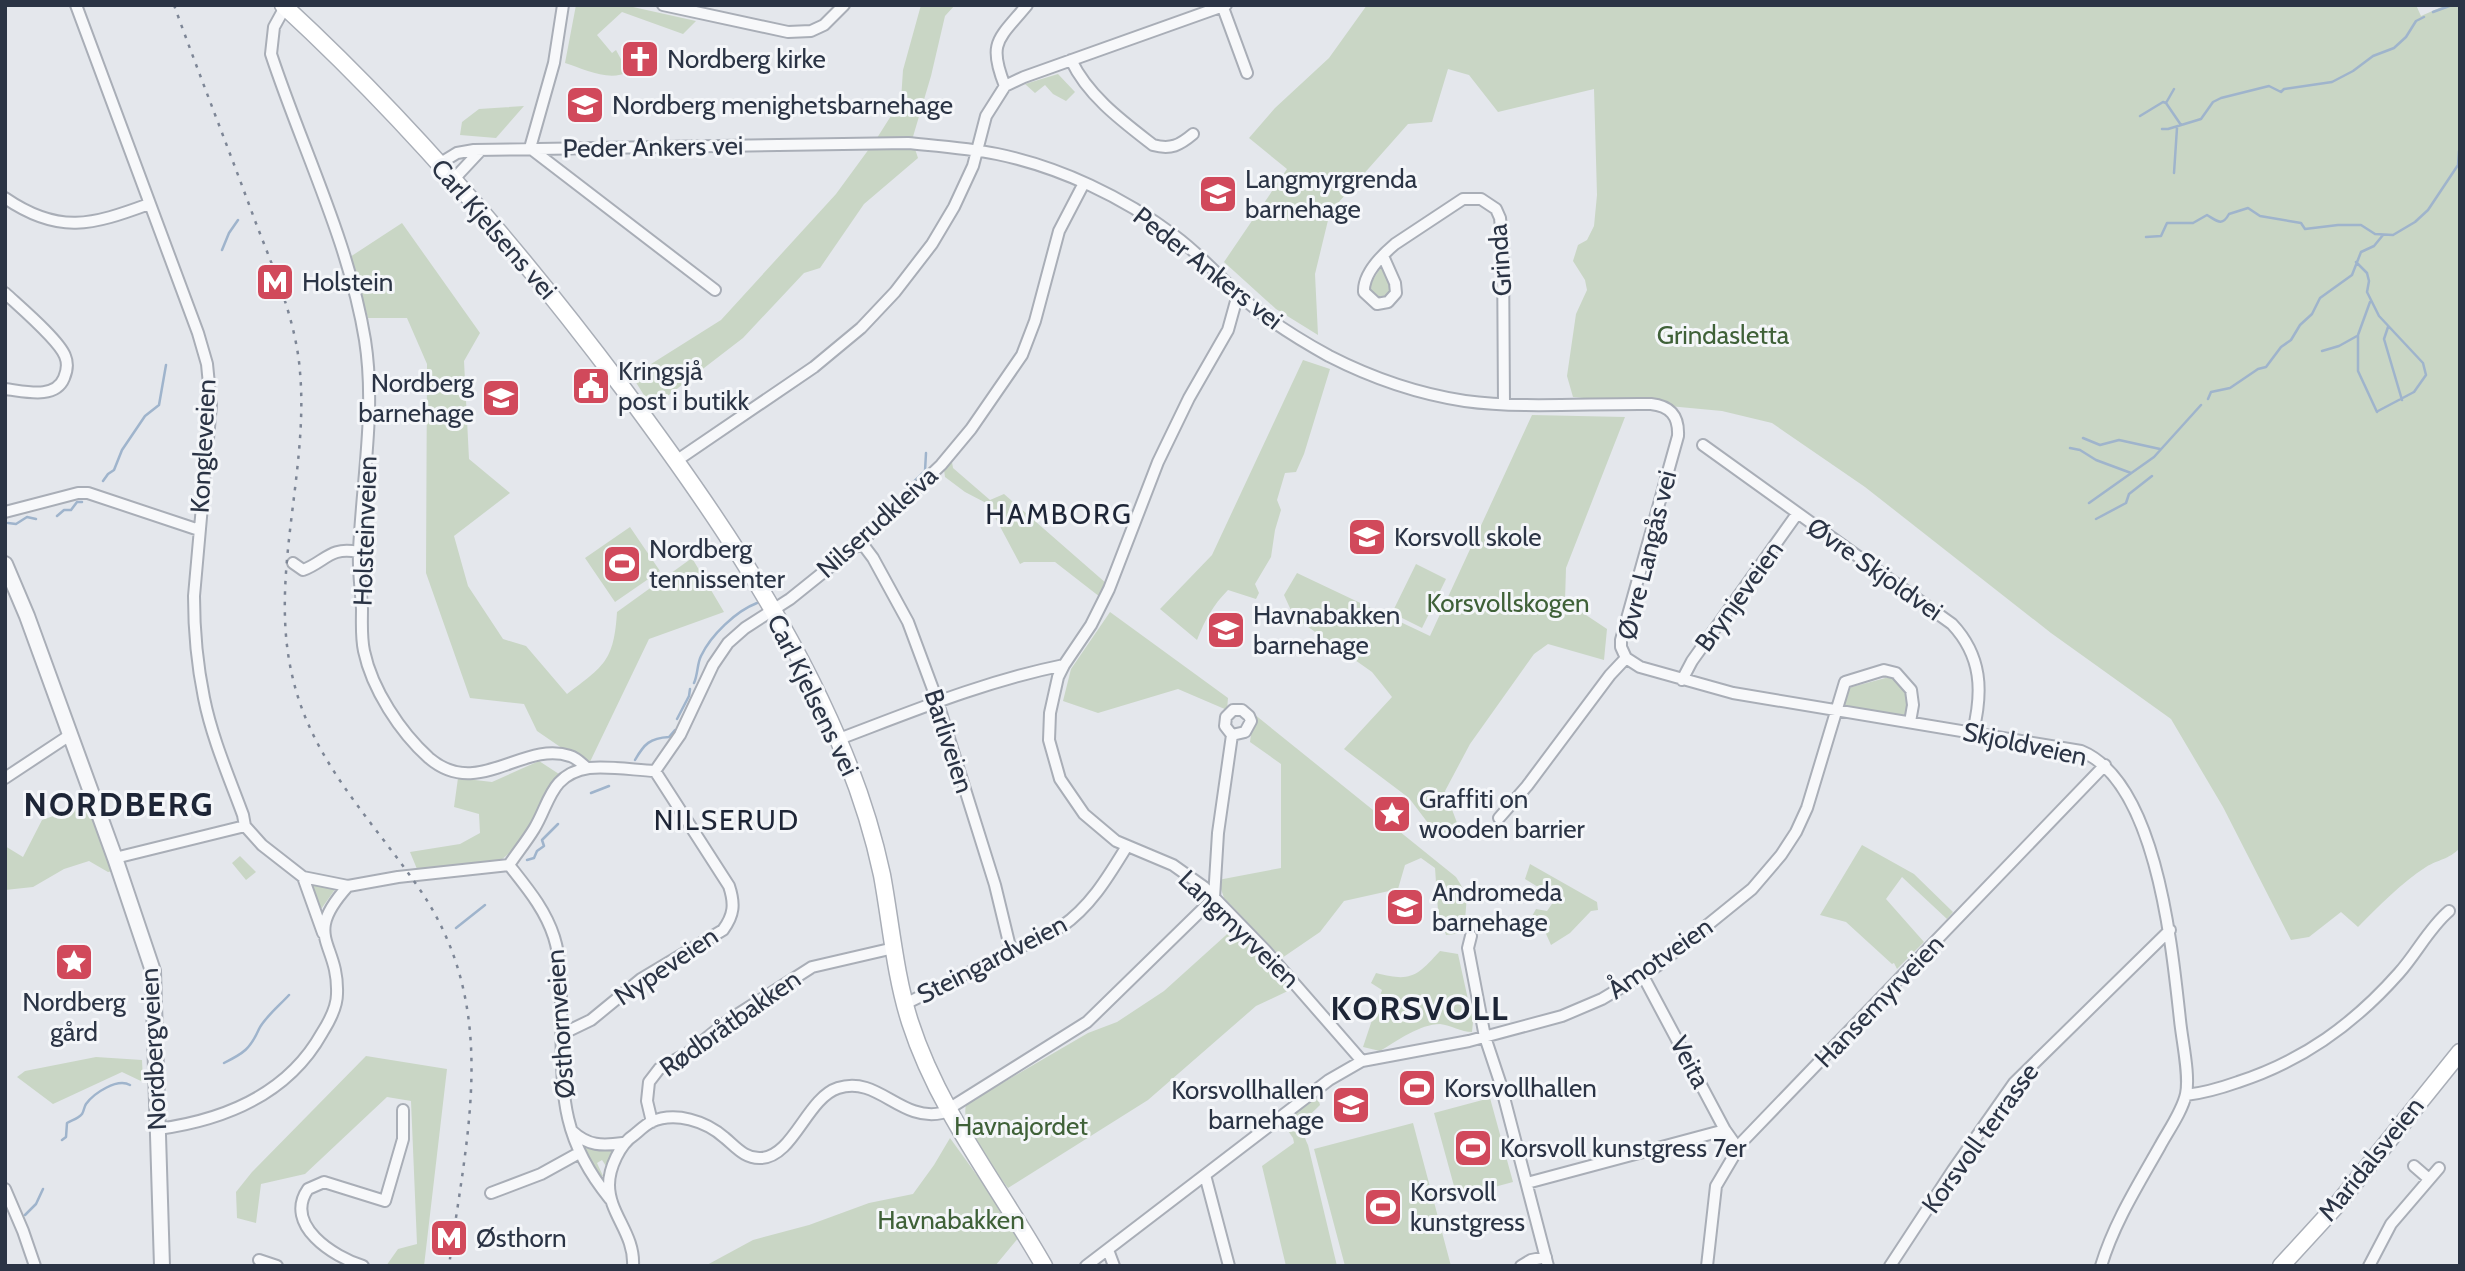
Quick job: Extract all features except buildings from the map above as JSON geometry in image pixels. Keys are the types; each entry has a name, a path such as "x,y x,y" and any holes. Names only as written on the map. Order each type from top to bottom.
{"main road":[{"name":"Carl Kjelsens vei","path":"284,6 358,78 439,164 565,313 676,461 731,542 803,665 859,791 875,844 905,1004 922,1056 949,1110 1044,1266"},
{"name":"Maridalsveien","path":"2281,1266 2336,1206 2460,1052"}],"street":[{"name":"Kongleveien","path":"76,5 198,333 207,364 211,405 194,608 200,675 211,723 245,826 262,845 303,877 348,886"},
{"path":"564,5 554,63 530,148 715,290"},
{"path":"663,5 788,32 811,31 824,25 844,5"},
{"path":"1005,86 996,63 997,47 1000,37 1027,5"},
{"name":"Holsteinveien","path":"284,6 274,27 271,54 350,273 366,343 369,385 367,454 358,552 362,639 369,668 397,720 431,759 446,768 465,773 481,773 545,754 573,757 587,768"},
{"path":"676,461 784,389 861,328 895,292 945,224 964,187 986,116 1005,86 1223,6 1247,73"},
{"path":"1071,60 1089,90 1153,145 1163,148 1178,146 1193,134"},
{"name":"Peder Ankers vei","path":"439,164 457,153 530,148 908,143 976,150 1030,162 1119,200 1175,236 1238,294 1271,319 1329,356 1371,374 1446,397 1504,404 1651,404 1669,409 1675,416"},
{"path":"453,180 481,150"},
{"name":"Nilserudkleiva","path":"655,771 680,734 720,652 736,635 790,599 861,542 949,456 971,429 1022,355 1035,321 1059,231 1084,183"},
{"path":"5,198 37,215 71,223 102,221 149,204"},
{"name":"Grinda","path":"1383,256 1395,244 1457,202 1475,198 1486,201 1496,209 1503,248 1504,404"},
{"path":"5,293 61,349 67,365 63,381 53,390 36,392 5,389"},
{"name":"Langmyrveien","path":"1238,294 1228,330 1189,398 1158,462 1109,589 1091,625 1064,665 1055,688 1050,713 1049,740 1055,766 1066,790 1084,814 1106,834 1184,872 1214,898 1275,961 1362,1061"},
{"name":"Øvre Langås vei","path":"1499,818 1626,658 1621,640 1678,436 1679,426 1675,416"},
{"name":"Øvre Skjoldvei","path":"1703,445 1944,617 1959,631 1978,668 1979,695 1973,732"},
{"path":"5,512 83,492 199,530"},
{"name":"Brynjeveien","path":"1682,680 1692,661 1797,514"},
{"name":"Barliveien","path":"861,542 873,558 908,622 937,700 995,885 1011,951"},
{"path":"293,563 303,570 328,555 350,550 358,552"},
{"name":"Nordbergveien","path":"5,564 115,858 153,971 162,1266"},
{"name":"Skjoldveien","path":"1626,658 1640,667 1733,693 2081,751 2105,765 2117,779 2138,821 2160,883 2170,930 2186,1095"},
{"path":"838,739 937,700 1021,674 1064,665"},
{"name":"Åmotveien","path":"1086,1266 1329,1080 1362,1061 1485,1037 1584,1008 1643,976 1752,889 1779,858 1796,832 1807,808 1845,682 1889,670 1903,679 1911,690 1913,705 1910,722"},
{"path":"5,778 70,735"},
{"path":"633,1266 632,1245 610,1199 610,1177 623,1143 652,1122 677,1118 704,1123 746,1155 761,1158 779,1151 824,1096 839,1088 862,1086 909,1111 937,1115 1087,1022 1214,898 1218,833 1231,735"},
{"name":"Hansemyrveien","path":"1707,1266 1714,1194 1737,1147 2105,765"},
{"path":"324,935 325,918 331,905 348,886 398,877 509,865 536,827 554,789 574,773 587,768 655,771"},
{"name":"Nypeveien","path":"562,1034 591,1020 641,979 723,930 732,918 734,901 729,887 655,771"},
{"path":"115,858 245,826"},
{"name":"Steingardveien","path":"905,1004 1061,927 1084,909 1127,846"},
{"name":"Østhornveien","path":"509,865 534,896 555,939 561,979 561,1075 564,1104 579,1153 596,1182 610,1199"},
{"path":"158,1129 214,1118 240,1108 269,1092 295,1070 318,1041 331,1018 338,997 333,964 303,877"},
{"path":"2101,1266 2125,1208 2186,1095 2219,1088 2270,1071 2307,1052 2337,1032 2362,1013 2378,996 2401,971 2439,919 2449,911"},
{"name":"Korsvoll terrasse","path":"1896,1264 1952,1170 2014,1083 2170,930"},
{"path":"1471,936 1468,948 1485,1037 1493,1056 1547,1261 1531,1261 1521,1266"},
{"name":"Rødbråtbakken","path":"652,1122 646,1101 649,1082 659,1069 688,1053 729,1020 811,967 894,948"},
{"name":"Veita","path":"1643,976 1725,1130 1737,1147"},
{"path":"363,1266 327,1250 310,1230 302,1214 302,1202 308,1189 324,1182 385,1200 403,1139 403,1110"},
{"path":"1527,1183 1725,1130"},
{"path":"572,1131 580,1139 593,1144 623,1143"},
{"path":"491,1193 541,1174 579,1153"},
{"path":"2414,1166 2430,1179"},
{"path":"2369,1266 2392,1224 2439,1168"},
{"path":"1205,1175 1229,1266"},
{"path":"5,1189 35,1266"},
{"path":"1108,1250 1114,1266"},
{"path":"259,1260 276,1266"}],"green space":[{"path":"576,5 624,5 696,21 683,34 622,12 597,35 612,53 616,50 628,72 605,75 565,63"},
{"path":"921,5 955,5 945,16 912,140 918,158 864,204 820,268 804,273 743,338 652,408 632,376 721,320 836,194 877,138 901,100 903,70"},
{"name":"Grindasletta","path":"1367,5 2416,5 2421,16 2446,5 2460,5 2460,848 2408,880 2358,927 2341,912 2309,937 2291,940 2223,807 2171,719 2051,633 1865,487 1772,423 1722,411 1573,397 1567,376 1576,314 1587,290 1585,280 1573,261 1578,245 1587,240 1594,226 1597,195 1594,89 1498,112 1469,75 1448,69 1432,122 1408,124 1330,212 1315,274 1318,335 1276,309 1224,262 1287,169 1249,138 1275,108 1329,58"},
{"path":"1058,74 1075,92 1066,101 1053,94 1045,85 1035,93 1025,84"},
{"path":"524,106 496,138 460,135 462,122 479,109"},
{"path":"402,223 480,333 464,361 469,459 510,493 454,536 468,586 503,639 526,646 567,694 605,661 613,642 617,612 692,558 724,612 649,639 588,766 537,731 524,704 470,698 426,573 427,364 407,318 368,318 350,257"},
{"path":"1381,267 1392,289 1385,297 1374,298 1368,288"},
{"path":"1303,360 1330,369 1304,454 1296,472 1285,473 1277,500 1281,510 1271,557 1255,584 1259,593 1256,599 1228,590 1210,613 1197,640 1160,609 1212,555"},
{"name":"Korsvollskogen","path":"1532,415 1625,417 1566,568 1565,601 1607,629 1604,660 1548,644 1534,654 1470,744 1445,791 1462,836 1446,839 1431,827 1409,798 1344,749 1392,697 1372,672 1294,617 1284,595 1297,573 1430,636"},
{"path":"952,462 953,468 990,500 1004,494 1107,584 1100,597 1055,562 1020,564 988,504 945,477 944,470"},
{"name":"Nordberg tennissenter","path":"630,527 660,571 615,602 585,558"},
{"path":"1416,564 1446,579 1422,628 1392,613"},
{"path":"1110,612 1228,698 1227,710 1178,689 1098,713 1063,701 1071,669"},
{"path":"1893,676 1907,693 1907,714 1901,716 1843,706 1848,688"},
{"path":"1254,714 1456,877 1467,895 1464,933 1446,935 1438,911 1435,868 1421,858 1405,865 1398,889 1344,901 1320,932 1282,958 1224,898 1218,880 1281,868 1281,764 1250,742"},
{"path":"539,761 559,774 532,823 506,856 480,867 417,869 410,852 460,844 480,833 479,814 454,807 458,778 492,782"},
{"path":"90,803 114,871 108,872 89,861 64,869 33,887 5,890 5,846 23,857 42,820"},
{"path":"1862,845 1914,874 1953,912 1947,919 1902,877 1886,899 1924,942 1897,969 1894,963 1846,922 1820,915"},
{"path":"240,856 256,872 246,880 232,863"},
{"path":"1530,864 1597,902 1598,910 1591,911 1570,933 1551,945 1543,927 1531,918 1536,909 1547,911 1556,898 1525,879"},
{"path":"315,884 336,888 319,912 312,886"},
{"name":"Havnajordet","path":"1235,927 1292,989 1256,1006 1148,1100 1008,1188 972,1138 965,1116 966,1104 1088,1033 1117,1022 1164,991"},
{"path":"1440,951 1458,954 1473,1022 1472,1032 1440,1024 1432,1025 1409,1034 1380,1051 1363,1047 1382,990 1371,983 1376,973 1397,977 1412,975 1425,967"},
{"path":"366,1056 447,1069 424,1266 386,1266 398,1249 417,1244 411,1101 387,1097 305,1174 261,1184 256,1223 237,1218 236,1192 252,1172"},
{"path":"96,1057 142,1060 143,1082 122,1072 53,1104 17,1077 25,1071"},
{"path":"1317,1095 1320,1105 1304,1123 1303,1132 1337,1266 1286,1266 1262,1166 1294,1143 1282,1122"},
{"name":"Korsvoll kunstgress 7er","path":"1490,1098 1513,1182 1457,1197 1434,1113"},
{"name":"Korsvoll kunstgress","path":"1413,1123 1451,1266 1345,1266 1314,1149"},
{"name":"Havnabakken","path":"950,1138 1019,1237 995,1266 705,1266 753,1240 809,1225 869,1203 913,1194"},
{"path":"583,1147 613,1150 608,1169 602,1160 597,1163 603,1176 595,1173"}],"waterway":[{"path":"2433,12 2452,5"},
{"path":"2162,129 2201,119 2213,102 2221,98 2269,86 2281,92 2284,89 2332,82 2373,56 2394,48 2406,37 2416,21 2424,17"},
{"path":"2140,116 2163,102 2166,103 2174,89"},
{"path":"2166,103 2181,125"},
{"path":"2174,173 2177,128"},
{"path":"2146,237 2161,236 2167,223 2193,223 2207,215 2222,222 2229,214 2248,208 2260,216 2301,223 2305,229 2361,225 2375,234 2393,235 2415,222 2428,210 2458,165 2459,151"},
{"path":"222,250 238,220"},
{"path":"2208,399 2211,392 2230,388 2258,369 2266,367 2312,314 2320,298 2352,275 2361,252 2374,246 2383,235"},
{"path":"2356,262 2367,273 2367,292 2379,316 2423,363 2426,375 2414,392 2378,411"},
{"path":"2370,302 2358,335 2358,371 2377,412"},
{"path":"2388,327 2384,339 2402,400"},
{"path":"2322,351 2339,346 2357,336"},
{"path":"103,481 114,470 122,450 145,416 159,405 166,365"},
{"path":"2089,503 2154,457 2201,405"},
{"path":"2083,438 2100,445 2119,440 2160,449"},
{"path":"2070,448 2131,473"},
{"path":"903,492 925,471 926,453"},
{"path":"2096,519 2126,503 2129,494 2152,476"},
{"path":"863,529 896,500"},
{"path":"57,516 64,510 71,510 77,502 82,502"},
{"path":"8,523 16,524 27,517 36,519"},
{"path":"694,683 700,659 711,640 733,618 757,603"},
{"path":"677,719 690,689"},
{"path":"635,760 648,743 669,737 675,730"},
{"path":"591,793 609,786"},
{"path":"527,860 534,858 537,851 544,846 542,840 558,824"},
{"path":"456,928 485,905"},
{"path":"224,1063 246,1050 265,1020 289,995"},
{"path":"62,1140 66,1137 67,1123 83,1113 86,1104 94,1095 119,1083 130,1085"},
{"path":"25,1215 36,1204 43,1189"}],"railway":[{"path":"174,5 276,275 298,352 301,410 299,449 285,603 286,641 293,679 302,708 328,762 416,884 443,930 460,976 469,1022 471,1070 464,1166 449,1266"}],"place":[{"name":"Nordberg kirke","path":"640,59"},
{"name":"Nordberg menighetsbarnehage","path":"585,105"},
{"name":"Langmyrgrenda barnehage","path":"1218,194"},
{"name":"Holstein","path":"275,282"},
{"name":"Kringsjå post i butikk","path":"591,386"},
{"name":"Nordberg barnehage","path":"501,398"},
{"name":"Korsvoll skole","path":"1367,537"},
{"name":"Nordberg tennissenter","path":"622,564"},
{"name":"Havnabakken barnehage","path":"1226,630"},
{"name":"Graffiti on wooden barrier","path":"1392,814"},
{"name":"Andromeda barnehage","path":"1405,907"},
{"name":"Nordberg gård","path":"74,962"},
{"name":"Korsvollhallen","path":"1417,1088"},
{"name":"Korsvollhallen barnehage","path":"1351,1105"},
{"name":"Korsvoll kunstgress 7er","path":"1473,1148"},
{"name":"Korsvoll kunstgress","path":"1383,1207"},
{"name":"Østhorn","path":"449,1238"}],"district":[{"name":"HAMBORG","path":"1059,514"},
{"name":"NORDBERG","path":"119,804"},
{"name":"NILSERUD","path":"727,820"},
{"name":"KORSVOLL","path":"1420,1008"}]}
